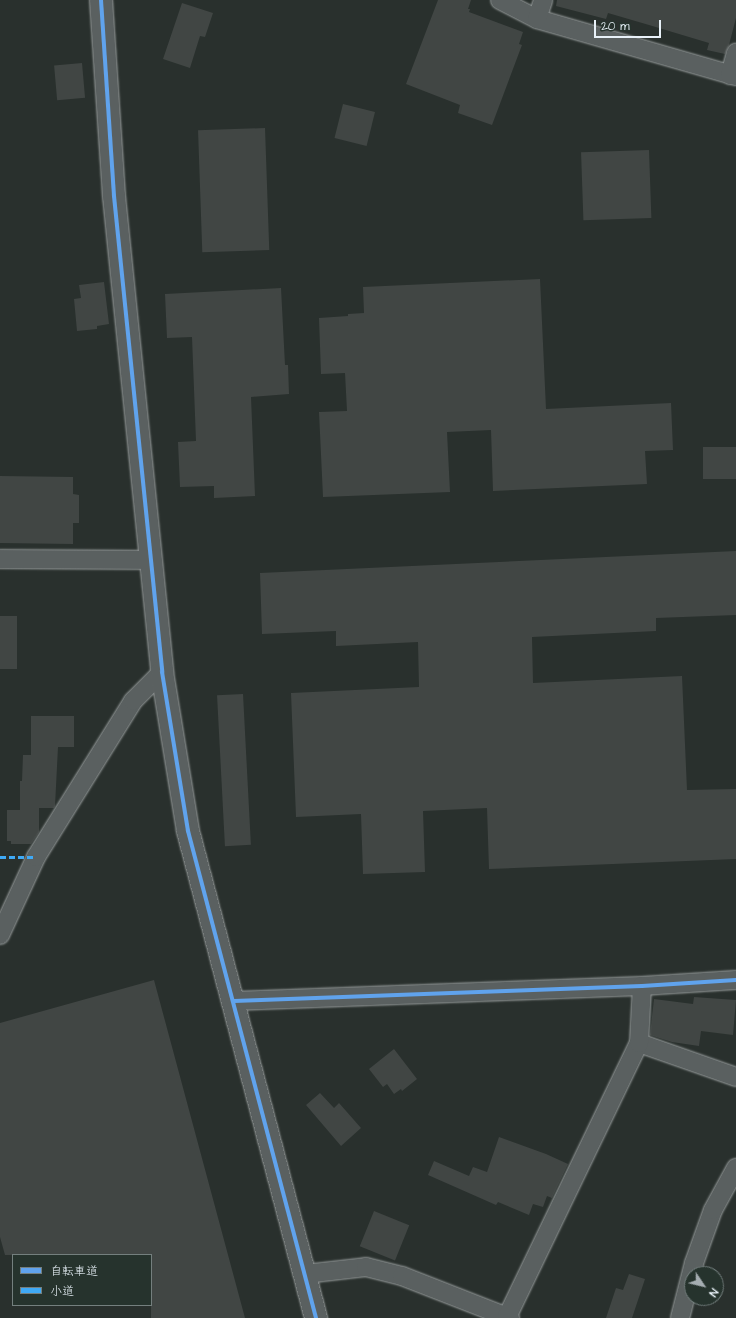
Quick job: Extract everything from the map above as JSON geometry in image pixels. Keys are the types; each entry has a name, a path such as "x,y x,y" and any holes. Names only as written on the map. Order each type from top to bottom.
{"street":[{"path":"101,0 114,196 162,672 188,831 234,1001 316,1318"},
{"path":"500,0 537,18 733,75 736,53"},
{"path":"537,18 543,0"},
{"path":"0,559 150,560"},
{"path":"0,935 36,857 128,708 162,672"},
{"path":"234,1001 642,986 736,980"},
{"path":"305,1274 366,1267 402,1276 508,1318 639,1043 642,986"},
{"path":"639,1043 736,1077"},
{"path":"680,1318 694,1262 713,1210 736,1168"}],"building":[{"path":"438,0 471,0 468,9 470,9 469,12 523,32 519,44 522,45 492,125 458,113 460,105 406,84"},
{"path":"557,0 736,0 736,18 725,54 707,50 709,43 608,13 606,19 556,6"},
{"path":"182,3 213,13 205,37 200,36 190,68 163,59"},
{"path":"82,63 85,98 57,100 54,65"},
{"path":"343,104 375,112 367,146 335,138"},
{"path":"265,128 269,250 202,252 198,130"},
{"path":"649,150 651,218 583,220 581,152"},
{"path":"540,279 546,409 671,403 673,450 645,451 647,484 493,491 491,430 447,432 450,492 323,497 319,412 347,411 345,373 321,374 319,318 348,316 348,314 364,313 363,287"},
{"path":"104,282 109,324 97,326 97,329 77,331 74,299 81,298 79,285"},
{"path":"281,288 285,365 288,365 289,394 251,397 255,496 214,498 214,486 180,487 178,442 196,441 192,337 167,338 165,294"},
{"path":"703,447 736,447 736,479 703,479"},
{"path":"0,476 73,477 73,494 79,495 79,523 73,523 73,544 0,543"},
{"path":"736,551 736,615 656,618 656,631 532,637 533,683 682,676 687,790 736,789 736,859 489,869 487,808 423,811 425,872 363,874 361,814 296,817 291,693 419,687 418,642 336,646 336,631 262,634 260,573"},
{"path":"0,616 17,616 17,669 0,669"},
{"path":"243,694 251,845 225,846 217,695"},
{"path":"31,716 74,716 74,747 58,747 55,806 54,808 39,808 39,832 31,844 11,844 11,841 7,841 7,810 20,810 20,781 22,781 23,755 31,755"},
{"path":"154,980 245,1318 151,1318 152,1254 5,1255 0,1237 0,1023"},
{"path":"694,997 736,1000 733,1035 701,1031 699,1046 672,1042 650,1035 654,999 693,1004"},
{"path":"394,1049 417,1079 402,1091 401,1089 394,1094 387,1084 383,1087 369,1069"},
{"path":"320,1093 334,1108 339,1103 361,1128 341,1146 306,1105"},
{"path":"499,1137 546,1154 568,1164 552,1198 547,1196 543,1207 533,1204 529,1215 498,1202 496,1205 428,1175 434,1161 469,1176 473,1167 487,1172"},
{"path":"374,1211 409,1225 395,1260 360,1246"},
{"path":"629,1274 645,1279 632,1318 606,1318 616,1288 623,1290"}],"marked path":[{"path":"0,857 36,857"}],"cycle path":[{"path":"101,0 114,196 162,672 188,831 316,1318"},
{"path":"234,1001 642,986 736,980"}]}
